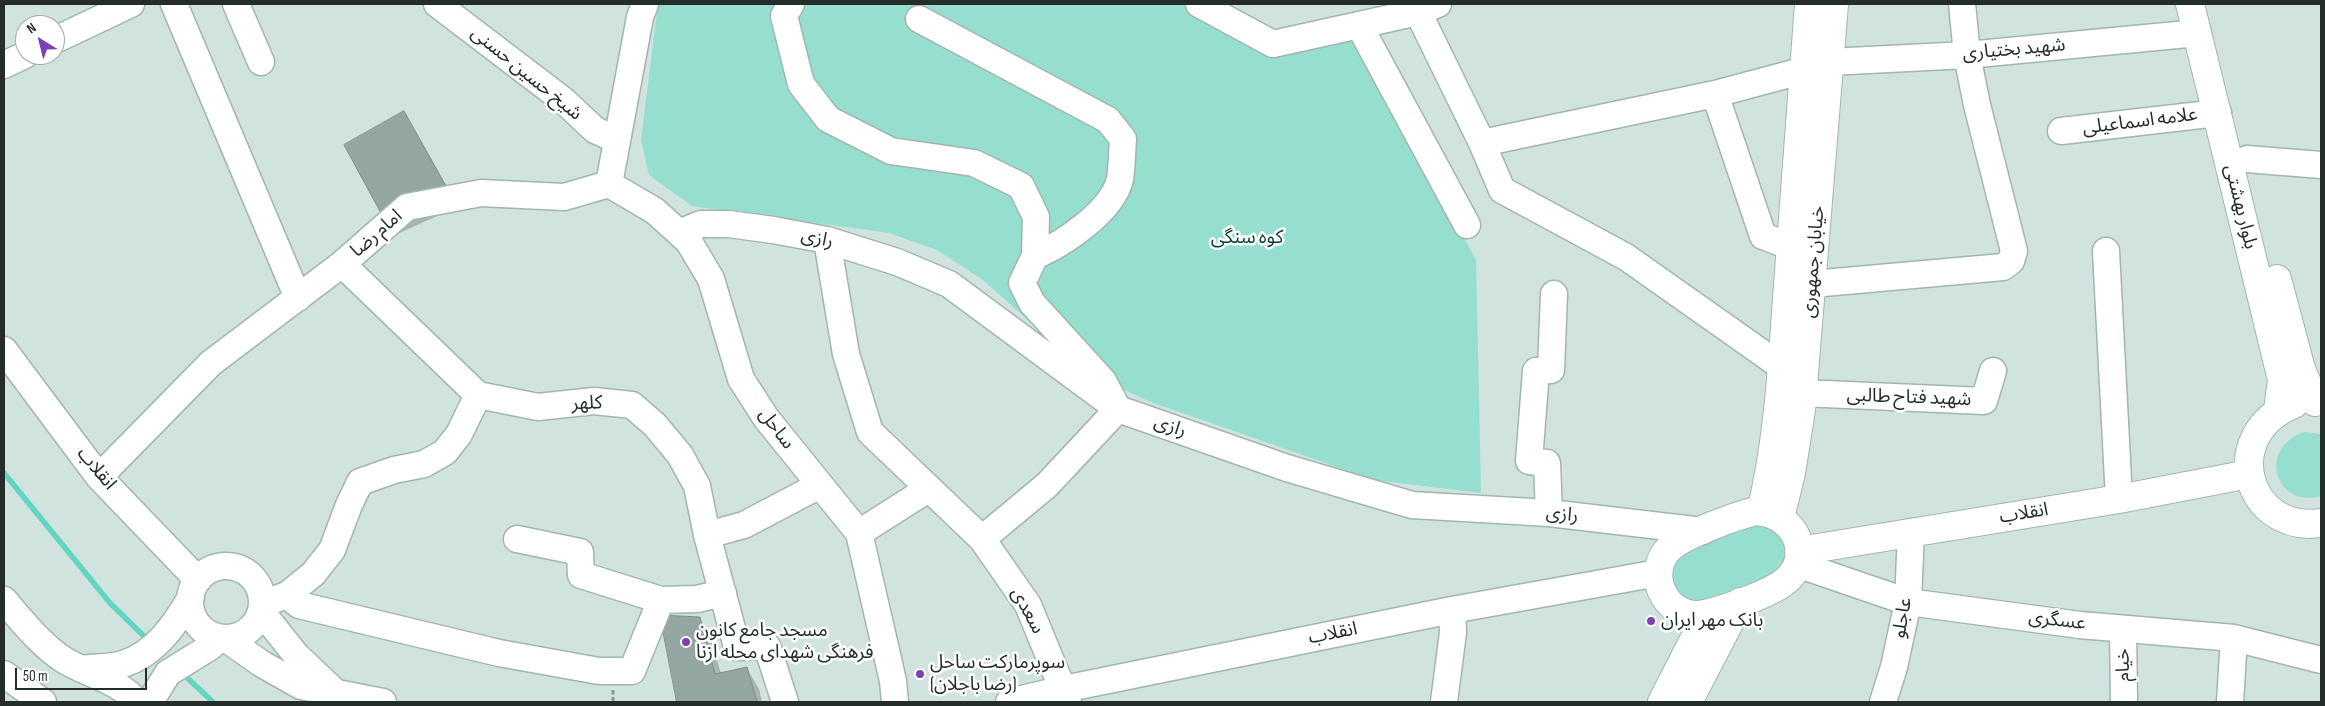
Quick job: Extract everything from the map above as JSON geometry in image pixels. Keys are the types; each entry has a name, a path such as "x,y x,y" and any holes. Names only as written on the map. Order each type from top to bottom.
{"main road":[{"name":"خیابان جمهوری","path":"1771,515 1791,473 1802,394 1812,284 1817,66 1809,4"},
{"name":"خیابان جمهوری","path":"1771,515 1772,465 1792,247 1817,66 1834,4"},
{"name":"بلوار بهشتی","path":"2190,4 2282,380 2278,410"},
{"name":"بلوار بهشتی","path":"2210,4 2260,215 2301,368 2318,402"},
{"path":"2318,402 2296,403 2278,410 2264,422 2254,438 2249,455 2249,474 2256,494 2270,510 2287,521 2308,525 2321,523"},
{"name":"انقلاب","path":"1798,557 1911,532 2120,499 2249,474"},
{"path":"1745,514 1771,515 1794,531 1798,557 1792,574 1784,582 1740,602 1707,614 1690,615 1670,604 1659,585 1658,573 1660,562 1673,544 1745,514"},
{"path":"1688,702 1740,602"},
{"path":"1662,702 1707,614"}],"street":[{"path":"65,35 131,4"},
{"path":"174,4 298,298"},
{"path":"236,4 261,62"},
{"name":"شیخ حسین حسنی","path":"437,4 563,100 595,130 618,140"},
{"path":"610,184 640,17 645,4"},
{"path":"791,4 784,16 801,84 828,119 891,151 974,163 1021,186 1036,217 1035,256 1022,283 1032,303 1103,381 1118,409 1047,485 982,539"},
{"path":"1199,4 1273,44 1428,8 1502,190 1626,257 1782,367"},
{"path":"1812,284 2003,267 2011,261 2014,251 1977,105 1967,55 1962,4"},
{"path":"919,19 1108,120 1123,139 1120,180 1105,207 1054,247 1035,256"},
{"path":"1359,25 1467,225"},
{"name":"شهید بختیاری","path":"1482,143 1715,94 1817,66 1967,55 2198,33"},
{"path":"1715,94 1763,236 1792,247"},
{"name":"علامه اسماعیلی","path":"2061,132 2218,113"},
{"path":"2247,159 2321,165"},
{"name":"امام رضا","path":"99,476 211,363 342,264 407,207 481,193 564,197 610,184"},
{"name":"ساحل","path":"610,184 655,211 689,242 712,280 741,379 766,418 859,532 894,681 895,702"},
{"name":"رازی","path":"679,233 701,224 729,224 827,240 897,262 949,284 1118,409 1287,468 1412,505 1549,513 1703,531"},
{"name":"سعدی","path":"827,240 846,354 870,432 982,539 1028,605 1066,695"},
{"path":"2106,251 2120,499"},
{"path":"262,608 287,595 313,574 332,550 349,504 360,482 394,470 424,464 445,452 459,434 478,395 342,264"},
{"path":"1549,513 1547,464 1529,461 1536,371 1551,370 1554,294"},
{"name":"انقلاب","path":"4,350 190,597"},
{"name":"شهید فتاح طالبی","path":"1802,394 1984,401 1993,371"},
{"name":"کلهر","path":"478,395 538,407 594,401 632,405 655,425 680,455 697,486 707,535 737,647 767,646 785,702"},
{"path":"707,535 744,525 820,486"},
{"path":"859,532 928,489"},
{"name":"عاجلو","path":"1883,702 1894,667 1908,602 1911,532"},
{"path":"517,539 580,552 581,575 661,600 697,599 722,593"},
{"name":"عسگری","path":"1798,557 1908,602 2123,629 2234,638 2321,660"},
{"path":"80,669 122,664 142,656 168,633 190,597 216,568 228,566 249,574 261,593 262,608 256,622 248,631 219,641 168,673 150,702"},
{"name":"انقلاب","path":"1010,702 1066,695 1452,610 1658,573"},
{"path":"287,595 299,605 499,653 599,671 632,671 661,600"},
{"path":"190,597 191,609 198,624 210,634 219,641 301,686 383,702"},
{"path":"4,601 46,647 80,669 121,689 137,702"},
{"path":"262,608 296,655 334,691"},
{"path":"1444,702 1453,632 1452,610"},
{"name":"خیام","path":"2123,629 2124,702"},
{"path":"2230,702 2234,638"},
{"path":"4,674 43,702"}],"green space":[{"name":"کوه سنگی","path":"658,4 1181,4 1275,53 1354,37 1476,260 1481,493 1374,480 1148,401 1085,371 983,280 937,250 889,233 692,206 649,175 641,140"},
{"path":"2304,432 2321,434 2321,496 2305,498 2292,494 2283,486 2278,475 2277,463 2280,451 2289,440"},
{"path":"1748,523 1773,524 1790,553 1778,575 1709,604 1677,598 1669,566 1673,558"}],"building":[{"path":"404,111 446,186 382,215 344,145"},
{"name":"مسجد جامع کانون فرهنگی شهدای محله ازنا","path":"660,615 700,617 715,674 747,667 757,702 677,702"}],"waterway":[{"path":"4,473 110,603 150,642"},
{"path":"182,673 213,702"}],"place":[{"name":"بانک مهر ایران","path":"1651,621"},
{"name":"مسجد جامع کانون فرهنگی شهدای محله ازنا","path":"686,642"},
{"name":"سوپرمارکت ساحل (رضا باجلان)","path":"920,674"}]}
